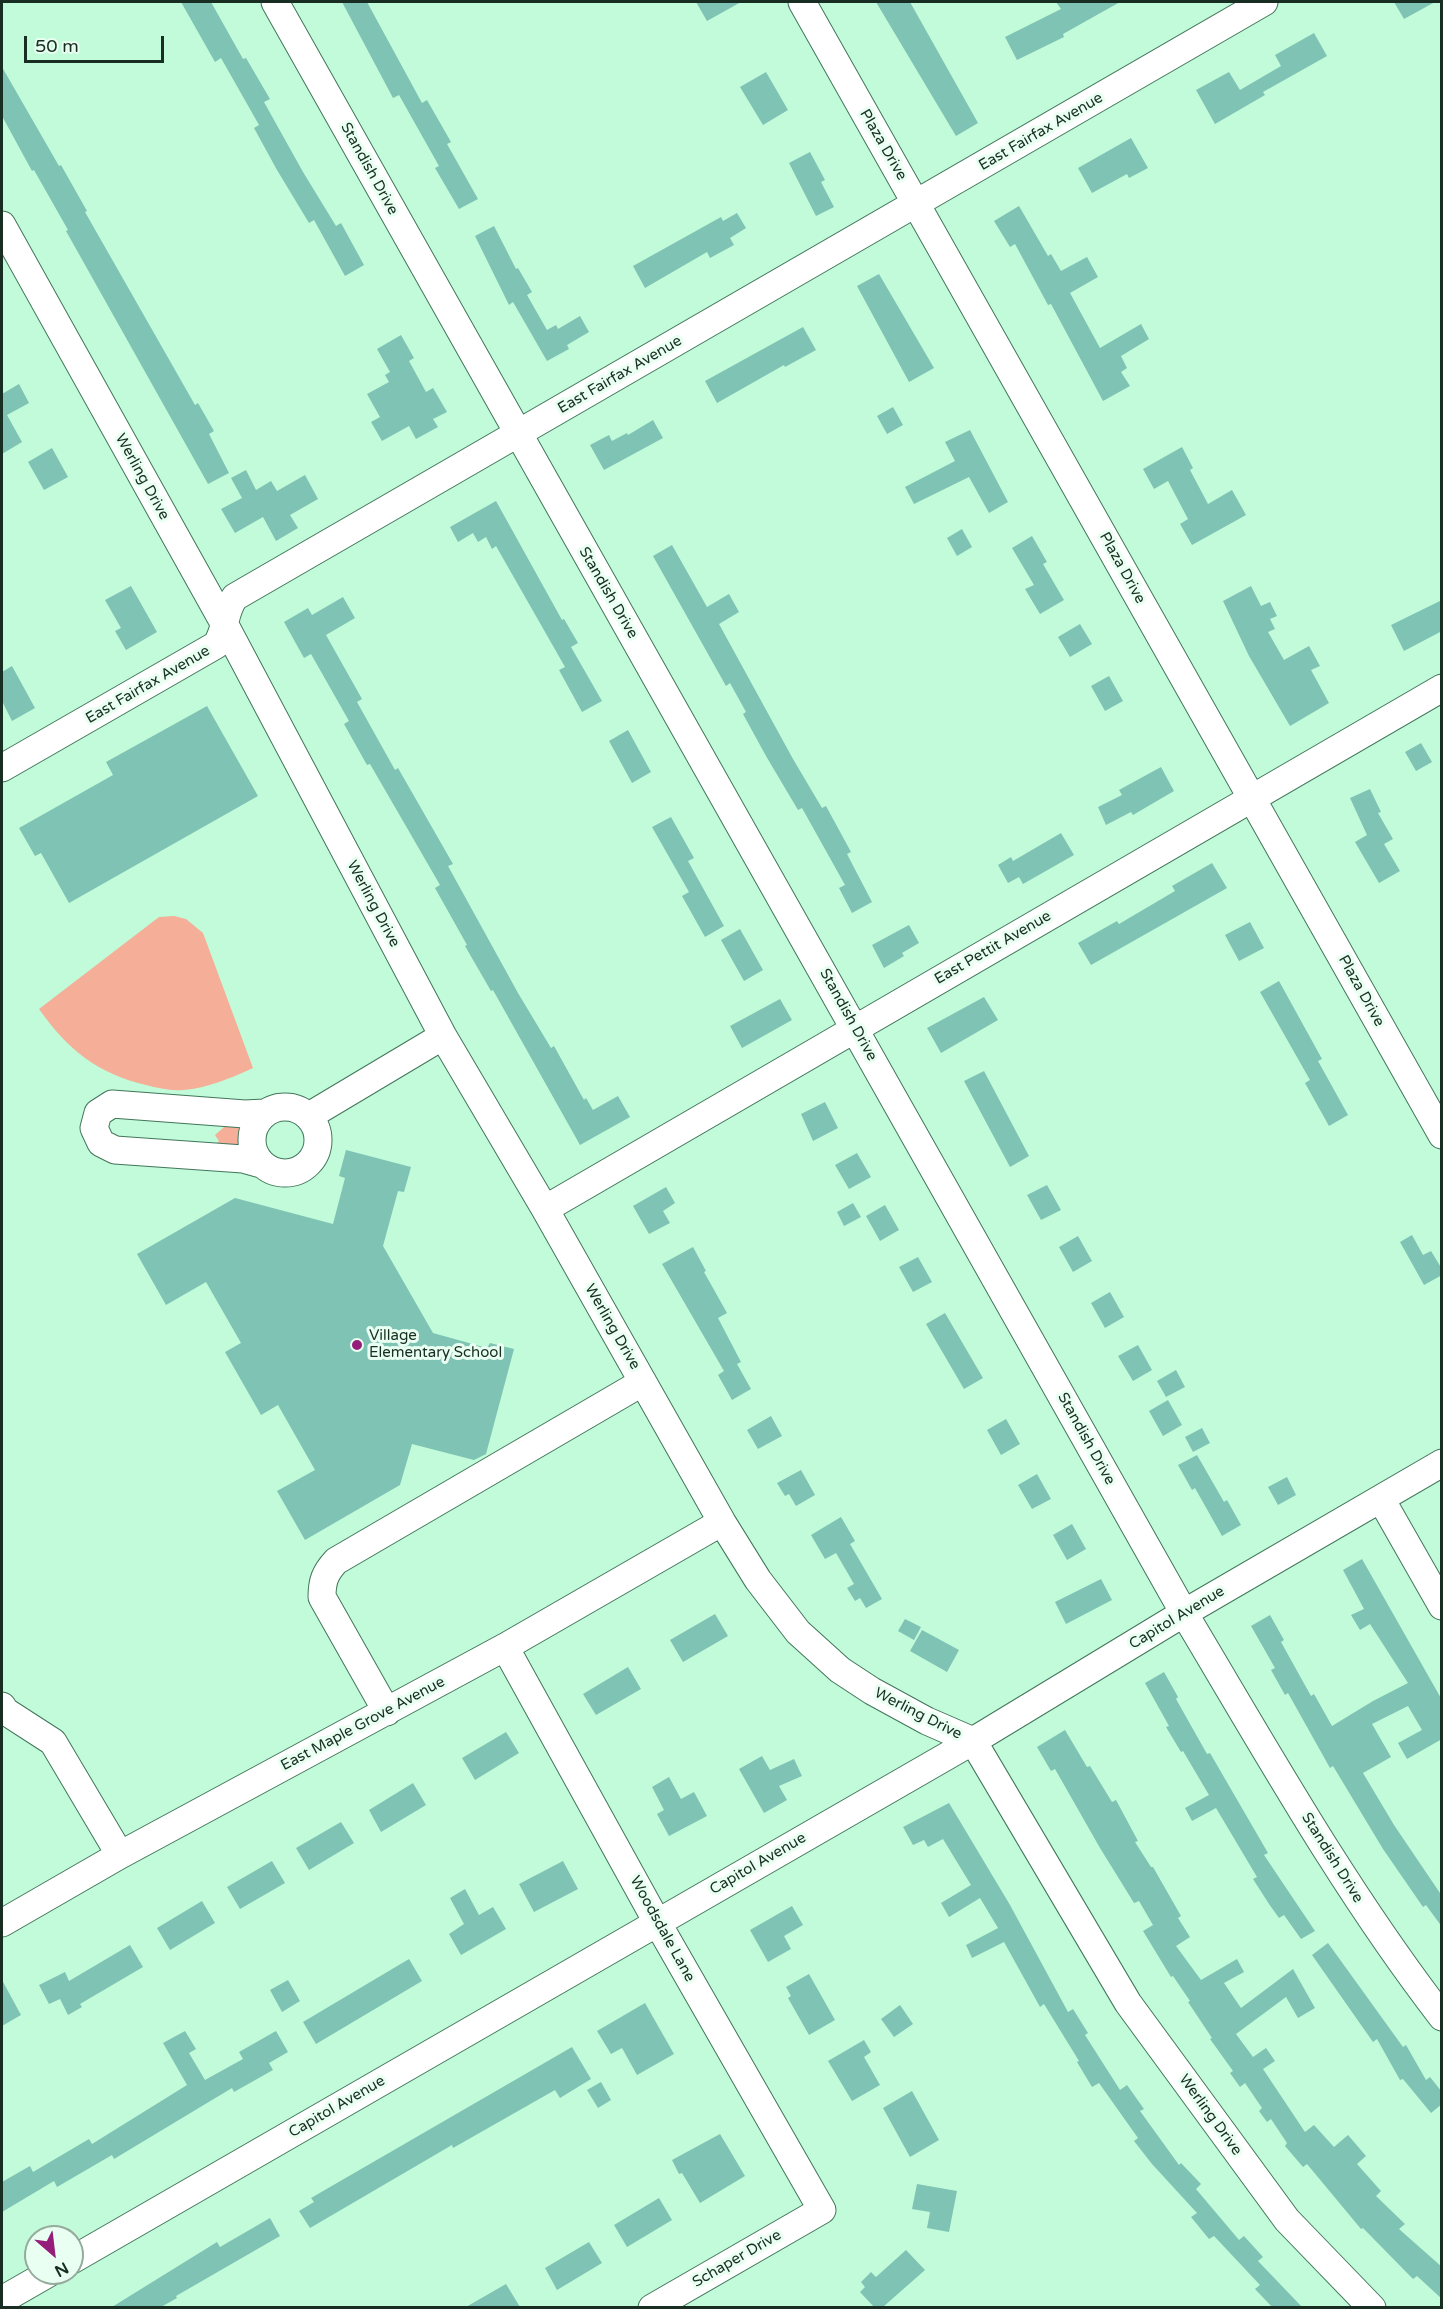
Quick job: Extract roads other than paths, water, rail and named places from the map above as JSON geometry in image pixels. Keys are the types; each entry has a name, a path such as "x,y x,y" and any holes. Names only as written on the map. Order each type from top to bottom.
{"street":[{"name":"Standish Drive","path":"275,2 1184,1613 1324,1848 1378,1930 1442,2017"},
{"name":"Plaza Drive","path":"802,2 1442,1135"},
{"name":"East Fairfax Avenue","path":"2,768 216,645 221,639 226,612 235,597 1264,2"},
{"name":"Werling Drive","path":"2,225 225,625 443,1036 545,1209 722,1522 779,1610 798,1632 840,1670 872,1691 927,1721 974,1742 1128,2003 1287,2220 1372,2307"},
{"name":"East Pettit Avenue","path":"545,1209 1442,688"},
{"path":"309,1116 443,1036"},
{"path":"112,1104 245,1114 264,1113 287,1106 298,1109 309,1116 315,1125 318,1147 313,1158 305,1167 283,1174 243,1159 115,1150 101,1143 94,1128 98,1113 112,1104"},
{"path":"261,1164 254,1154 251,1143 252,1133 264,1113"},
{"path":"387,1712 322,1597 322,1584 326,1571 336,1561 643,1382"},
{"name":"Capitol Avenue","path":"84,2253 974,1742 1184,1613 1442,1463"},
{"path":"1381,1499 1442,1606"},
{"name":"East Maple Grove Avenue","path":"2,1923 120,1855 505,1647 722,1522"},
{"name":"Woodsdale Lane","path":"505,1647 657,1922 822,2210"},
{"path":"2,1706 5,1711 53,1742 120,1855"},
{"name":"Schaper Drive","path":"652,2307 822,2210"},
{"path":"2,2300 28,2285"}],"place":[{"name":"Village Elementary School","path":"357,1345"}]}
